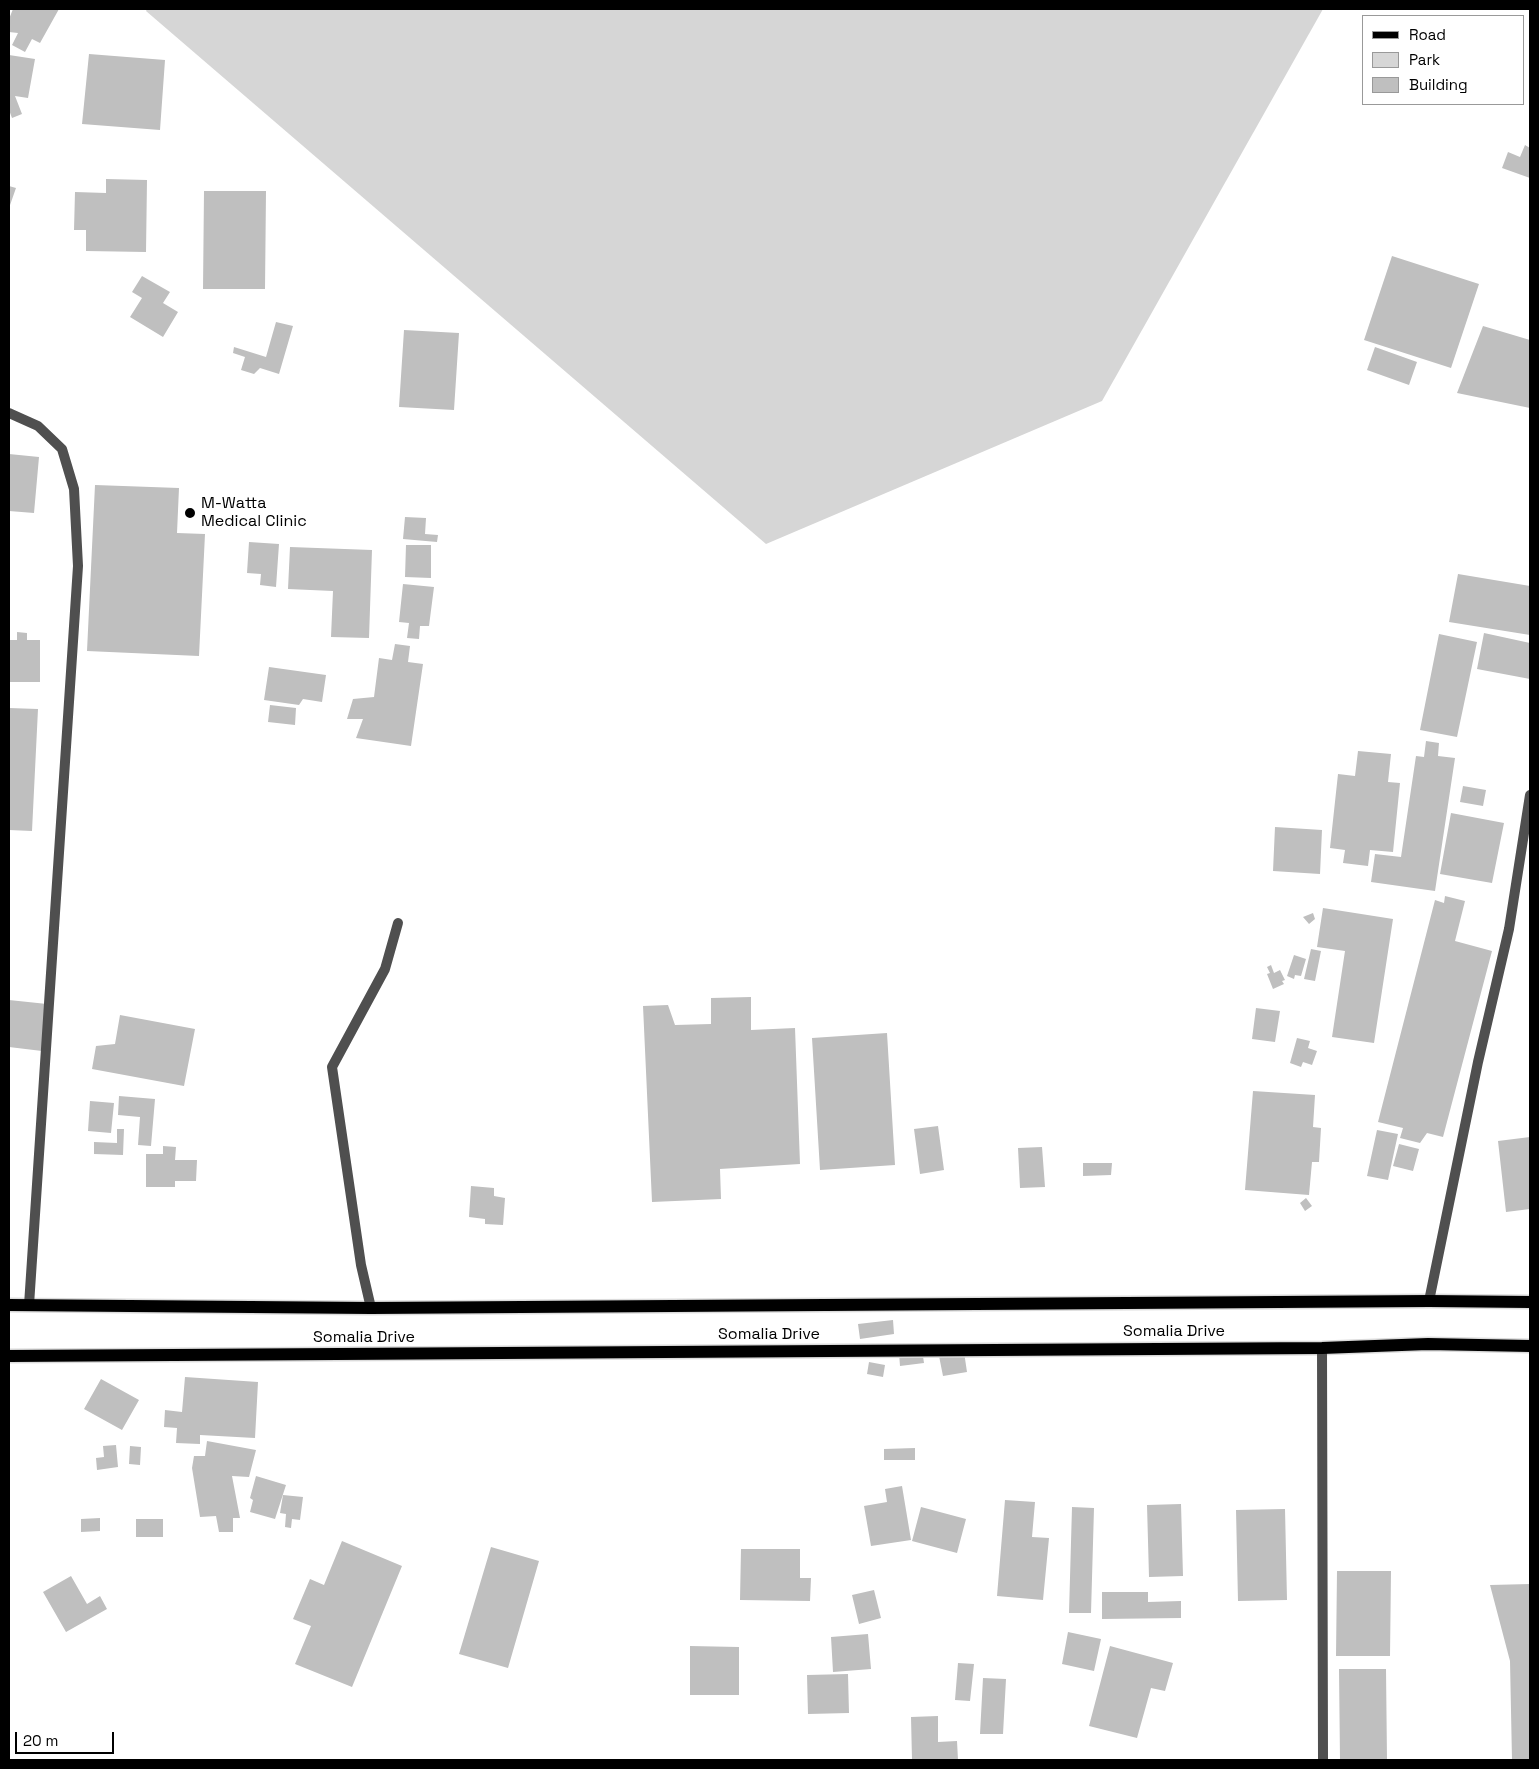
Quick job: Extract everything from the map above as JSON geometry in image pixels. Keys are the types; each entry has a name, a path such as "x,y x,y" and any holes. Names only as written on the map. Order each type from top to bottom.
{"main road":[{"name":"Somalia Drive","path":"9,1305 371,1308 1429,1300 1530,1302"},
{"name":"Somalia Drive","path":"9,1356 1322,1348 1428,1344 1530,1346"}],"street":[{"path":"9,413 38,426 62,449 74,489 78,566 29,1304"},
{"path":"1429,1300 1478,1062 1509,930 1530,795"},
{"path":"371,1308 361,1265 332,1067 385,969 398,924"},
{"path":"1322,1348 1323,1760"}],"green space":[{"path":"147,9 1323,9 1102,401 766,544 146,11"}],"building":[{"path":"13,9 59,9 40,43 32,39 25,52 12,45 18,33 9,32 9,19"},
{"path":"89,54 165,60 160,130 82,124"},
{"path":"9,55 35,59 28,98 15,96 22,114 12,118 9,110"},
{"path":"1525,145 1530,148 1530,178 1502,168 1508,152 1520,157"},
{"path":"106,179 147,180 146,252 86,251 86,230 74,230 75,192 106,193"},
{"path":"9,186 16,188 9,208"},
{"path":"204,191 266,191 265,289 203,289"},
{"path":"1392,256 1479,284 1451,368 1364,340"},
{"path":"142,276 170,292 163,303 178,312 163,337 130,317 142,298 132,292"},
{"path":"276,322 293,326 279,374 260,368 254,374 241,370 245,357 233,353 234,347 266,357"},
{"path":"1483,326 1530,340 1530,408 1457,393"},
{"path":"404,330 459,333 454,410 399,407"},
{"path":"1375,347 1417,362 1409,385 1367,370"},
{"path":"9,454 39,457 34,513 9,511"},
{"name":"M-Watta Medical Clinic","path":"95,485 179,488 177,533 205,534 199,656 87,651"},
{"path":"405,517 426,518 425,534 438,535 437,542 403,539"},
{"path":"249,542 279,544 276,587 260,585 261,574 247,573"},
{"path":"406,545 431,545 431,578 405,577"},
{"path":"290,547 372,550 369,638 331,637 333,591 288,589"},
{"path":"1458,574 1530,586 1530,635 1449,622"},
{"path":"403,584 434,587 429,626 420,626 419,639 407,638 409,623 399,622"},
{"path":"17,632 27,633 27,640 40,640 40,682 9,682 9,640 17,640"},
{"path":"1484,633 1530,643 1530,679 1477,669"},
{"path":"1439,634 1477,642 1457,737 1420,730"},
{"path":"395,644 410,646 408,662 423,664 411,746 356,738 363,719 347,719 353,699 374,697 379,658 392,660"},
{"path":"269,667 326,675 322,702 303,699 299,705 264,700"},
{"path":"270,705 296,708 295,725 268,722"},
{"path":"9,708 38,709 32,831 9,830"},
{"path":"1426,741 1439,743 1438,756 1455,758 1435,891 1371,882 1375,854 1401,857 1416,756 1424,757"},
{"path":"1358,751 1391,754 1388,782 1400,783 1393,852 1370,850 1368,866 1343,863 1345,850 1330,848 1338,774 1355,776"},
{"path":"1463,786 1486,790 1483,806 1460,802"},
{"path":"1451,813 1504,823 1492,883 1440,874"},
{"path":"1275,827 1322,830 1320,874 1273,871"},
{"path":"1445,896 1465,901 1455,941 1492,951 1443,1137 1427,1133 1420,1143 1400,1138 1403,1128 1378,1122 1435,900 1444,903"},
{"path":"1323,908 1393,919 1374,1043 1332,1037 1345,951 1317,947"},
{"path":"1313,913 1315,919 1309,924 1303,917"},
{"path":"1311,949 1321,951 1315,981 1304,979"},
{"path":"1294,955 1306,959 1301,976 1295,975 1294,979 1287,976"},
{"path":"1271,965 1274,973 1280,970 1285,980 1282,981 1284,984 1273,989 1267,974 1270,973 1267,967"},
{"path":"751,997 751,1030 795,1028 800,1164 720,1169 721,1199 652,1202 643,1006 668,1005 675,1025 711,1024 711,998"},
{"path":"9,1000 47,1004 42,1051 9,1047"},
{"path":"1256,1008 1280,1011 1275,1042 1252,1039"},
{"path":"120,1015 195,1029 184,1086 92,1069 96,1046 115,1044"},
{"path":"887,1033 895,1165 820,1170 812,1038"},
{"path":"1297,1038 1310,1041 1308,1048 1317,1051 1312,1065 1303,1062 1301,1067 1290,1063"},
{"path":"1253,1091 1315,1095 1313,1127 1321,1128 1319,1162 1312,1162 1309,1195 1245,1190"},
{"path":"119,1096 155,1099 151,1146 138,1145 140,1117 118,1115"},
{"path":"90,1101 114,1103 111,1133 88,1131"},
{"path":"938,1126 944,1170 920,1174 914,1129"},
{"path":"117,1129 124,1129 123,1155 94,1154 94,1142 117,1143"},
{"path":"1377,1130 1398,1134 1388,1180 1367,1176"},
{"path":"1530,1137 1530,1209 1506,1212 1498,1141"},
{"path":"1399,1144 1419,1149 1413,1171 1393,1166"},
{"path":"163,1146 176,1147 175,1160 197,1160 196,1181 175,1181 175,1187 146,1187 146,1154 163,1154"},
{"path":"1042,1147 1045,1187 1020,1188 1018,1148"},
{"path":"1083,1163 1112,1163 1111,1175 1083,1176"},
{"path":"471,1186 494,1188 494,1196 505,1198 503,1225 485,1224 485,1219 469,1217"},
{"path":"1306,1198 1312,1206 1305,1211 1300,1203"},
{"path":"893,1320 894,1334 860,1339 858,1324"},
{"path":"922,1350 924,1363 900,1366 899,1353"},
{"path":"964,1352 967,1372 943,1376 939,1356"},
{"path":"869,1362 885,1365 883,1377 867,1374"},
{"path":"185,1377 258,1382 255,1438 200,1435 200,1444 176,1443 177,1428 164,1427 165,1410 182,1412"},
{"path":"101,1379 139,1400 122,1430 84,1409"},
{"path":"207,1441 256,1450 249,1477 232,1476 240,1518 233,1518 233,1532 219,1532 216,1516 200,1517 192,1468 194,1456 205,1456"},
{"path":"116,1445 118,1467 97,1470 96,1458 104,1457 103,1446"},
{"path":"130,1446 141,1447 140,1465 129,1464"},
{"path":"915,1448 915,1460 884,1460 884,1449"},
{"path":"256,1476 286,1485 275,1519 250,1512 253,1500 250,1498"},
{"path":"902,1486 911,1540 871,1546 864,1506 887,1502 885,1489"},
{"path":"283,1495 303,1497 300,1520 292,1519 291,1528 285,1527 286,1514 280,1513"},
{"path":"1005,1500 1035,1502 1032,1537 1049,1538 1043,1600 997,1596"},
{"path":"1181,1504 1183,1576 1149,1577 1147,1505"},
{"path":"921,1507 966,1519 957,1553 912,1541"},
{"path":"1072,1507 1094,1508 1091,1613 1069,1613"},
{"path":"1285,1509 1287,1600 1238,1601 1236,1510"},
{"path":"100,1518 100,1531 81,1532 81,1519"},
{"path":"136,1519 163,1519 163,1537 136,1537"},
{"path":"342,1541 402,1566 352,1687 295,1664 311,1626 293,1619 310,1579 324,1585"},
{"path":"491,1547 539,1561 508,1668 459,1654"},
{"path":"741,1549 800,1549 800,1578 811,1578 810,1601 740,1600"},
{"path":"1337,1571 1391,1571 1390,1656 1336,1656"},
{"path":"71,1576 87,1604 100,1596 107,1609 66,1632 43,1592"},
{"path":"1530,1584 1530,1760 1512,1760 1510,1661 1490,1585"},
{"path":"874,1590 881,1618 859,1624 852,1595"},
{"path":"1102,1592 1148,1592 1148,1602 1181,1601 1181,1618 1102,1619"},
{"path":"1068,1632 1101,1639 1094,1671 1062,1664"},
{"path":"868,1634 871,1669 833,1672 831,1637"},
{"path":"690,1646 739,1647 739,1695 690,1695"},
{"path":"1110,1646 1173,1663 1165,1691 1151,1688 1137,1738 1089,1726"},
{"path":"958,1663 974,1664 970,1701 955,1700"},
{"path":"1339,1669 1386,1669 1387,1760 1340,1760"},
{"path":"848,1674 849,1713 808,1714 807,1675"},
{"path":"983,1678 1006,1679 1003,1734 980,1734"},
{"path":"938,1716 938,1742 957,1741 958,1760 912,1760 911,1717"}],"place":[{"name":"M-Watta Medical Clinic","path":"190,513"}]}
